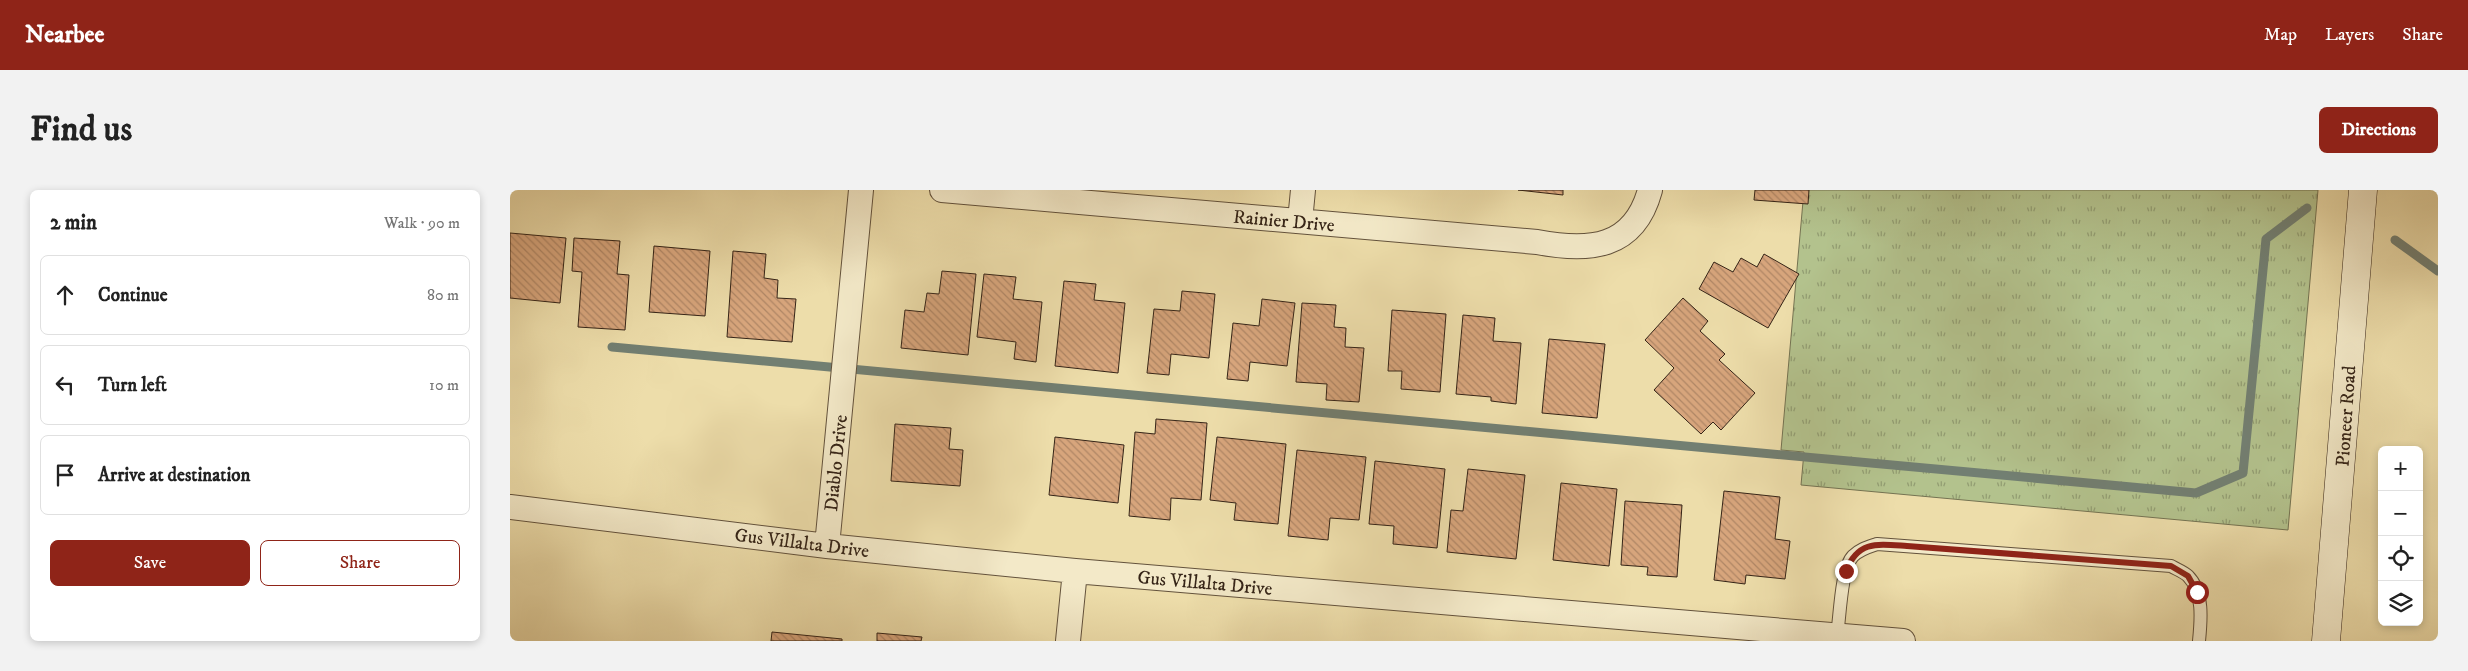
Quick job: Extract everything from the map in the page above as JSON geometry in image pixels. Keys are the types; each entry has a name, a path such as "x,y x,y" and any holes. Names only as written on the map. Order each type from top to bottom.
{"street":[{"name":"Diablo Drive","path":"827,546 861,190"},
{"name":"Rainier Drive","path":"942,190 1537,242 1567,248 1595,246 1623,235 1645,207 1650,190"},
{"path":"1300,221 1303,190"},
{"name":"Pioneer Road","path":"2326,641 2363,190"},
{"name":"Gus Villalta Drive","path":"510,507 827,546 1075,571 1903,641"},
{"path":"1068,641 1075,571"}],"lane":[{"path":"1837,635 1846,571 1852,557 1862,549 1878,544 2171,566 2188,576 2197,592 2202,618 2199,641"}],"green space":[{"path":"1804,190 2318,190 2288,530 1801,485 1804,452 1781,450"}],"building":[{"path":"1518,190 1563,190 1563,195"},
{"path":"1755,190 1809,190 1808,204 1754,200"},
{"path":"510,233 566,238 560,303 510,298"},
{"path":"574,238 620,241 617,274 629,275 625,330 578,327 582,272 572,271"},
{"path":"654,246 710,251 705,316 649,312"},
{"path":"733,251 766,254 764,278 778,280 777,298 796,299 792,342 727,337"},
{"path":"1764,254 1799,274 1768,328 1699,289 1714,262 1733,272 1741,258 1757,267"},
{"path":"942,271 976,274 968,355 901,348 905,310 924,312 927,293 939,294"},
{"path":"984,274 1016,277 1013,299 1042,302 1036,362 1014,359 1016,342 977,337"},
{"path":"1064,281 1096,284 1094,300 1125,303 1118,373 1055,366"},
{"path":"1182,291 1215,294 1209,358 1171,354 1169,375 1147,373 1154,309 1180,311"},
{"path":"1683,298 1708,321 1700,331 1725,354 1719,360 1755,393 1721,430 1713,422 1701,434 1654,390 1674,368 1645,340"},
{"path":"1262,299 1295,303 1287,366 1250,362 1248,381 1227,379 1233,323 1259,326"},
{"path":"1302,303 1336,305 1334,327 1346,328 1345,347 1364,348 1359,402 1326,400 1327,384 1296,382"},
{"path":"1392,310 1446,314 1440,392 1401,389 1402,371 1388,371"},
{"path":"1463,315 1495,318 1493,341 1521,343 1516,404 1491,401 1491,397 1456,394"},
{"path":"1549,339 1605,344 1597,418 1542,413"},
{"path":"1156,419 1207,423 1201,500 1171,498 1170,520 1129,516 1135,432 1155,434"},
{"path":"895,424 951,428 949,449 963,450 960,486 891,481"},
{"path":"1055,437 1124,445 1118,503 1049,495"},
{"path":"1217,437 1286,444 1278,524 1234,520 1236,503 1210,500"},
{"path":"1297,450 1366,457 1359,520 1330,518 1328,540 1288,536"},
{"path":"1375,461 1445,469 1437,548 1393,544 1394,526 1369,524"},
{"path":"1468,469 1525,475 1516,559 1447,552 1451,510 1463,511"},
{"path":"1561,483 1617,489 1609,566 1553,560"},
{"path":"1724,491 1780,497 1775,539 1790,541 1785,579 1746,575 1745,584 1714,580"},
{"path":"1625,501 1682,505 1677,577 1647,575 1648,567 1621,565"},
{"path":"772,632 842,639 842,641 771,641"},
{"path":"877,633 922,637 921,641 877,641"}],"waterway":[{"path":"612,347 2196,493 2243,473 2266,239 2307,208"},
{"path":"2395,240 2438,271"}],"route":[{"path":"1846,571 1852,557 1862,549 1878,544 2171,566 2188,576 2197,592"}]}
